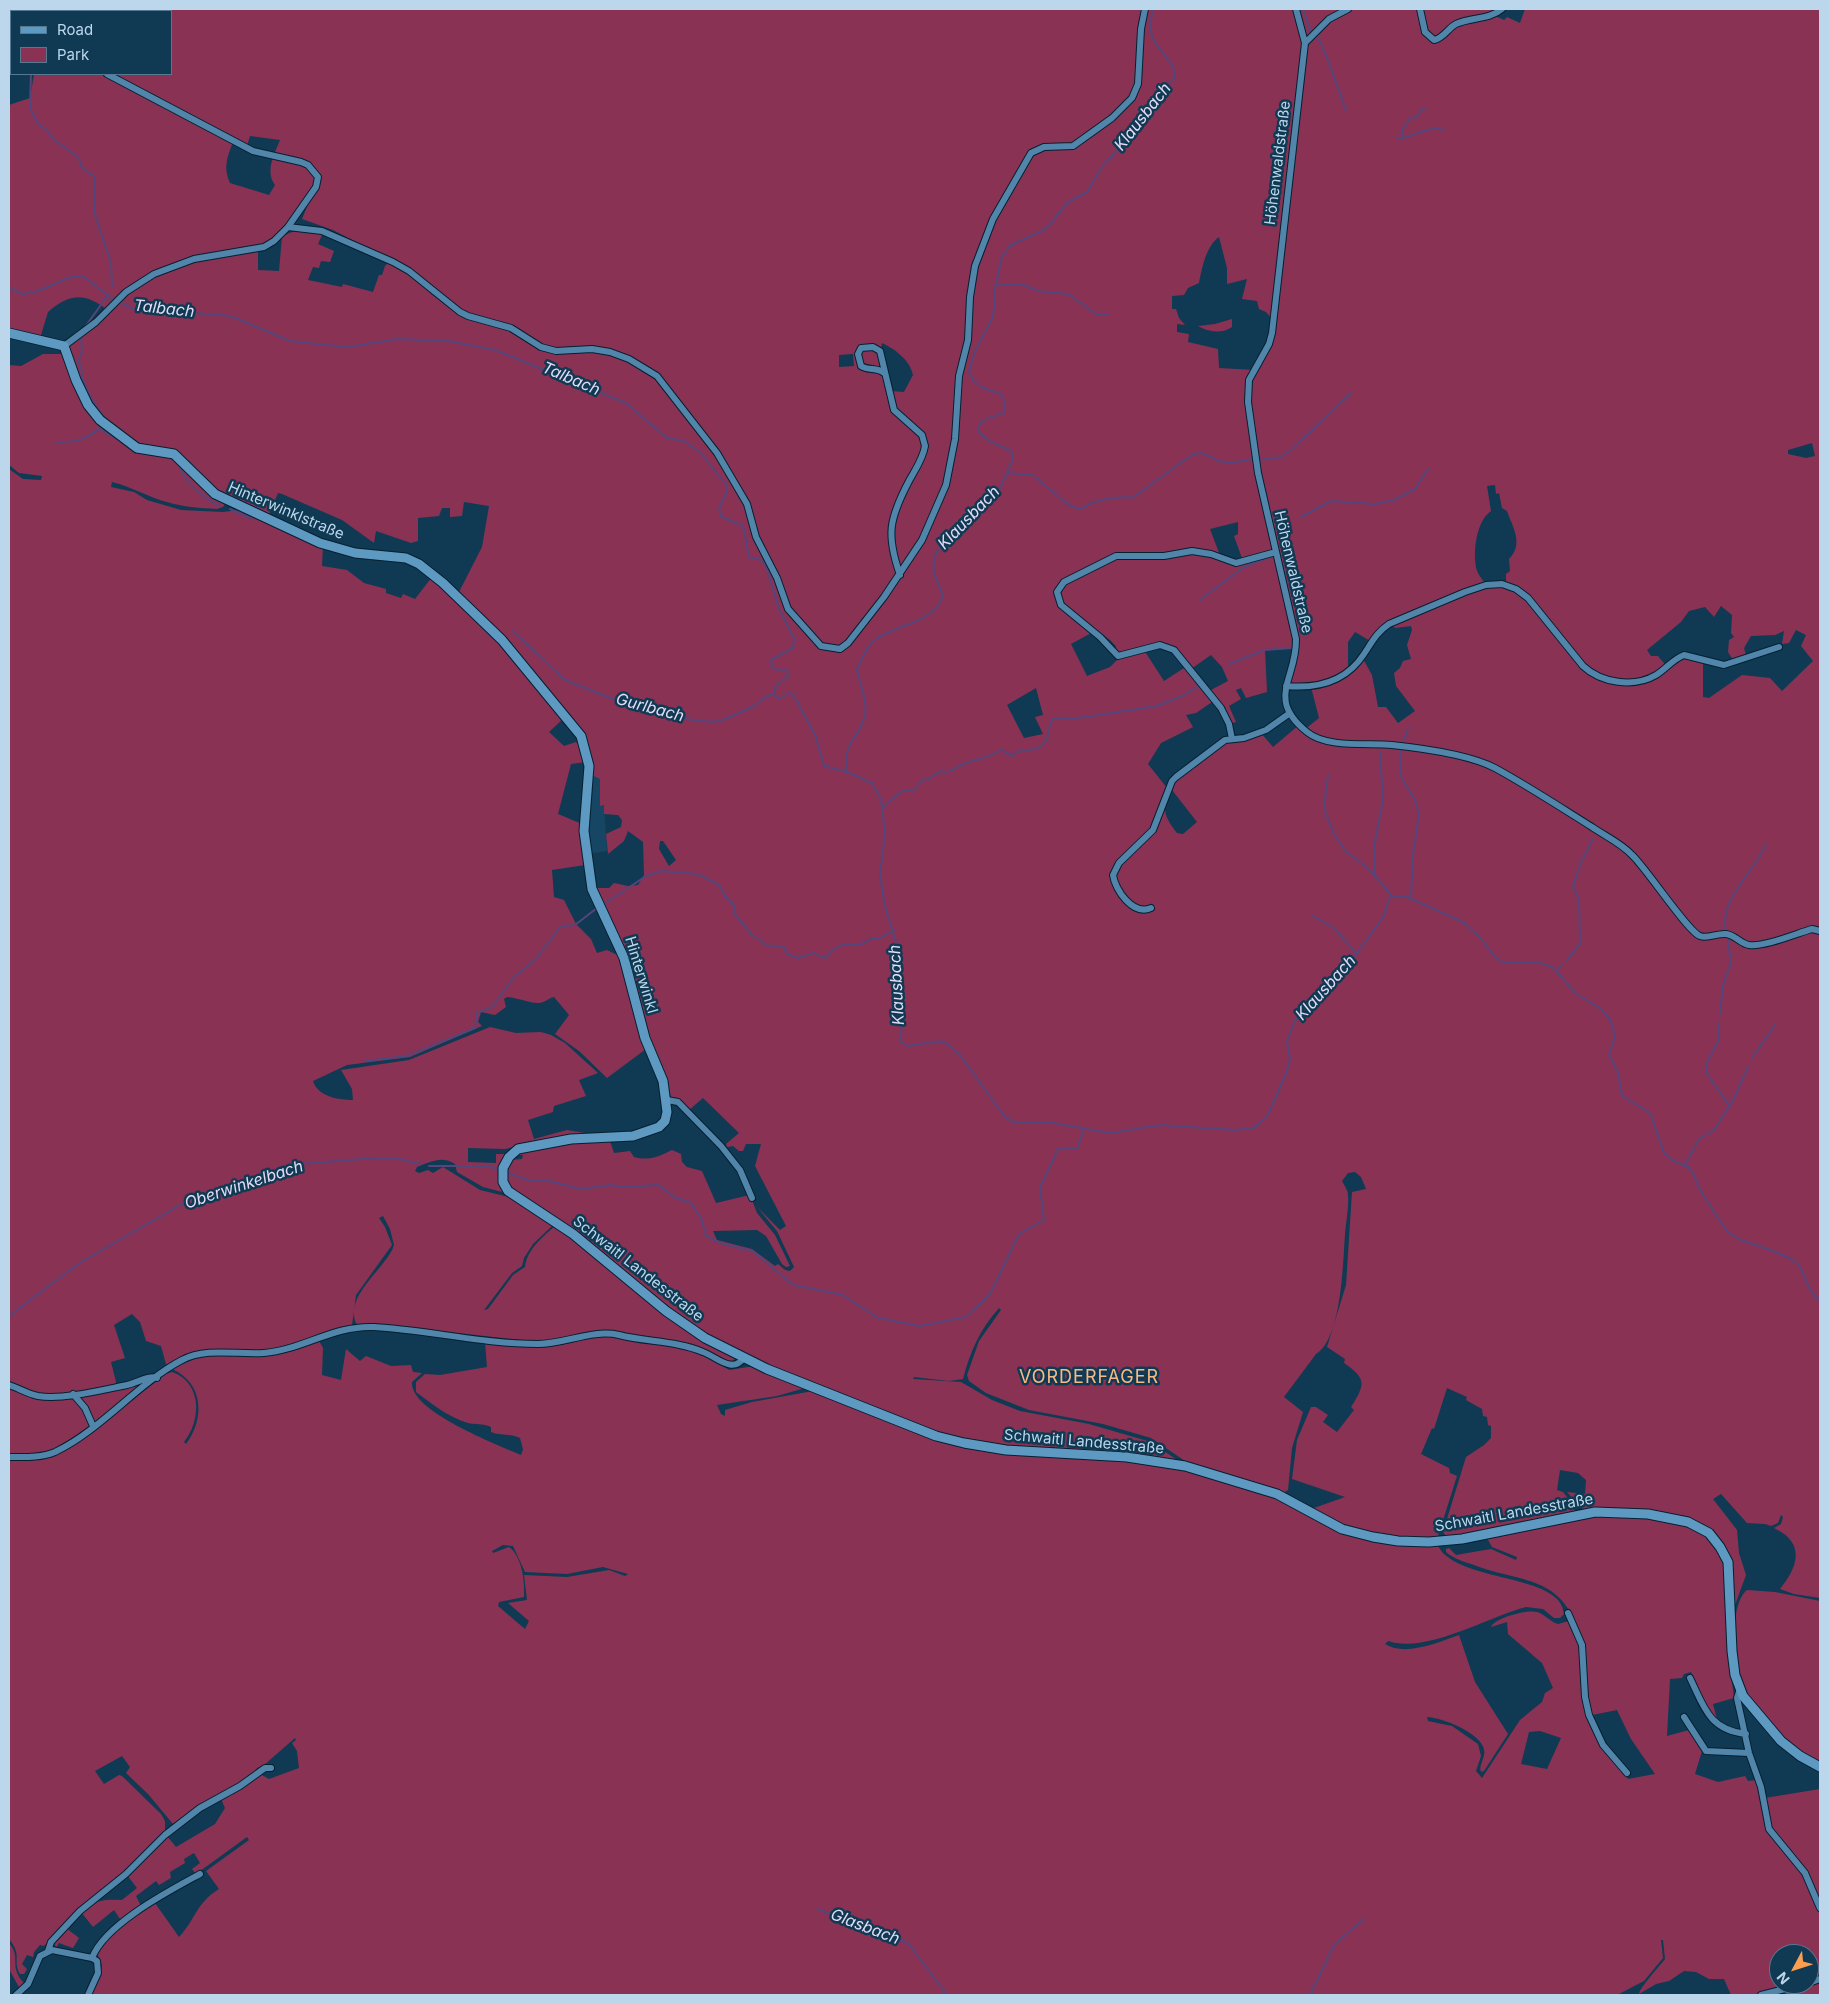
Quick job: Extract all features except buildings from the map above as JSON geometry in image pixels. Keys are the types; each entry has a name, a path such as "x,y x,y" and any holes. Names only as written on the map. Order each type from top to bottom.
{"street":[{"path":"288,227 322,231 393,262 409,271 460,312 511,328 541,347 556,351 592,349 610,352 629,359 657,376 717,453 748,504 756,537 777,578 788,609 821,646 834,650 843,648 900,575 930,525 949,474 955,440 959,376 968,340 974,273 993,219 1031,153 1044,147 1073,146 1106,122 1132,98 1138,84 1141,29 1145,9"},
{"name":"Höhenwaldstraße","path":"1296,9 1305,44 1272,333 1266,351 1251,376 1247,390 1256,460 1296,639 1295,652 1284,700 1290,713 1306,732 1322,741 1415,748 1467,758 1494,768 1560,806 1623,846 1643,866 1688,927 1697,935 1706,937 1727,934 1748,945 1812,929 1820,931"},
{"path":"1305,44 1329,19 1348,9"},
{"path":"1420,9 1425,32 1434,40 1442,38 1458,23 1490,16 1502,9"},
{"path":"9,333 64,346 96,322 117,300 154,274 187,261 269,245 288,227 316,187 318,177 308,166 253,151 109,75"},
{"name":"Hinterwinklstraße","path":"64,346 76,380 88,405 100,420 119,435 143,450 174,454 214,494 320,543 355,553 403,558 417,562 443,583 496,635 563,714"},
{"path":"884,374 879,369 867,369 861,366 858,354 861,348 866,346 878,349 894,410 922,435 925,446 903,494 890,531 892,550 900,575"},
{"path":"1232,738 1229,724 1221,708 1174,650 1160,645 1118,656 1104,640 1061,605 1057,592 1060,585 1069,579 1116,556 1164,556 1192,551 1211,554 1236,563 1276,552"},
{"path":"1286,686 1314,686 1332,683 1351,669 1364,655 1378,633 1391,623 1466,592 1492,584 1507,585 1524,594 1579,663 1593,675 1606,680 1644,681 1658,674 1684,655 1724,665 1779,648"},
{"path":"1151,908 1142,910 1127,901 1116,888 1113,872 1154,830 1172,781 1207,752 1232,738 1244,738 1266,730 1290,713"},
{"name":"Hinterwinkl","path":"563,714 581,736 589,760 590,782 584,831 593,894 624,958 645,1038 662,1077 667,1100 666,1119 656,1128"},
{"path":"667,1100 678,1102 721,1146 740,1170 752,1198"},
{"name":"Schwaitl Landesstraße","path":"656,1128 628,1137 571,1138 521,1147 513,1152 505,1163 503,1173 504,1184 512,1195 573,1234 680,1322 744,1358 809,1387 936,1436 1006,1450 1127,1457 1185,1466 1265,1489 1336,1526 1373,1537 1417,1542 1448,1540 1485,1535 1574,1515 1605,1512 1648,1514 1688,1522 1709,1533 1720,1547 1728,1562 1732,1651 1740,1689 1748,1704 1774,1735 1800,1756 1820,1767"},
{"path":"9,1457 35,1457 55,1452 176,1364 197,1354 266,1353 332,1332 371,1327 530,1344 554,1342 605,1333 686,1346 704,1352 731,1366 736,1365 744,1358"},
{"path":"9,1385 37,1396 98,1392 135,1383 152,1376 157,1378"},
{"path":"73,1394 86,1411 92,1426"},
{"path":"1568,1613 1582,1645 1584,1697 1589,1715 1603,1745 1627,1773"},
{"path":"1690,1678 1708,1716 1715,1723 1732,1733 1746,1734"},
{"path":"1740,1689 1737,1698 1749,1753 1761,1787 1769,1830 1805,1873 1820,1908"},
{"path":"1684,1717 1706,1752 1749,1753"},
{"path":"16,1995 28,1984 40,1956 48,1951 51,1942 80,1911 126,1874 165,1835 200,1808 240,1786 265,1768 271,1768"},
{"path":"92,1958 98,1946 122,1924 200,1874"},
{"path":"48,1951 92,1958 98,1963 99,1969 88,1995"}],"shaded area":[{"path":"590,773 600,779 600,805 604,805 607,851 587,854"}],"green space":[{"path":"9,9 1144,9 1141,22 1146,9 1494,9 1495,16 1504,20 1507,17 1520,23 1525,9 1820,9 1820,1598 1794,1594 1780,1589 1791,1572 1796,1556 1795,1548 1791,1541 1774,1528 1781,1524 1783,1517 1781,1515 1778,1523 1771,1526 1747,1523 1721,1494 1713,1499 1737,1530 1739,1553 1746,1575 1733,1607 1730,1561 1723,1545 1712,1533 1699,1524 1683,1517 1666,1513 1616,1508 1594,1510 1581,1508 1567,1492 1585,1494 1586,1480 1578,1473 1560,1470 1557,1490 1563,1492 1575,1507 1574,1512 1485,1532 1446,1536 1443,1532 1466,1457 1491,1438 1491,1426 1488,1425 1487,1417 1483,1416 1482,1409 1466,1400 1467,1397 1447,1388 1434,1429 1432,1428 1421,1454 1449,1468 1450,1473 1457,1476 1438,1536 1427,1539 1393,1538 1352,1529 1321,1516 1314,1508 1345,1497 1292,1479 1297,1440 1311,1407 1316,1407 1328,1415 1323,1422 1337,1432 1354,1410 1351,1407 1361,1387 1360,1377 1344,1363 1345,1359 1327,1347 1346,1285 1352,1192 1366,1189 1361,1177 1355,1172 1348,1173 1342,1181 1348,1193 1348,1210 1340,1298 1331,1333 1325,1346 1316,1354 1284,1397 1303,1412 1292,1448 1288,1490 1283,1493 1191,1465 1151,1438 1103,1424 1029,1410 986,1393 969,1381 967,1375 979,1341 1001,1310 999,1308 986,1324 976,1341 963,1379 949,1381 914,1377 913,1379 961,1382 992,1400 1020,1411 1089,1424 1151,1442 1180,1462 1106,1452 1010,1446 961,1439 937,1433 782,1374 722,1345 678,1317 573,1230 526,1202 508,1183 506,1172 510,1160 522,1159 523,1155 514,1155 548,1143 610,1141 614,1153 630,1151 634,1157 644,1159 672,1150 681,1154 682,1162 687,1167 702,1171 716,1203 750,1195 757,1213 775,1235 790,1266 786,1267 782,1264 766,1236 757,1230 713,1231 717,1240 752,1249 775,1266 778,1264 785,1270 790,1271 794,1267 777,1231 757,1207 780,1230 786,1226 755,1166 761,1144 746,1144 743,1151 739,1151 733,1146 727,1147 726,1144 739,1133 703,1098 689,1110 676,1098 671,1097 665,1075 647,1036 629,966 618,936 599,903 595,888 609,888 614,883 628,886 638,885 644,875 643,842 628,831 624,841 608,854 606,834 621,827 622,820 618,815 604,814 604,805 600,806 600,779 592,775 590,758 579,726 527,663 458,594 482,547 489,506 464,502 462,516 450,517 450,508 442,508 439,516 418,518 418,541 411,543 376,531 374,543 342,520 278,493 268,517 210,488 192,464 177,453 149,448 148,452 168,455 179,460 208,492 225,504 223,507 217,509 179,505 112,482 111,487 134,492 147,500 181,510 223,512 239,510 323,546 322,566 347,570 364,583 386,589 386,593 401,598 403,594 415,599 432,577 518,661 565,717 549,732 564,746 576,742 584,749 586,762 571,764 558,814 582,824 585,865 552,870 554,897 564,900 576,924 591,939 597,953 607,950 621,957 635,1001 646,1049 607,1078 579,1051 555,1034 569,1015 554,997 536,1003 507,997 504,999 506,1007 495,1015 481,1012 478,1022 482,1026 410,1057 347,1065 313,1081 319,1091 330,1096 353,1100 352,1089 341,1070 409,1060 490,1027 516,1033 541,1032 565,1043 598,1073 579,1080 586,1096 554,1106 553,1112 528,1120 534,1139 567,1130 597,1135 549,1139 505,1149 468,1148 468,1162 496,1163 496,1154 505,1154 500,1172 502,1192 483,1187 457,1172 455,1164 450,1161 436,1160 417,1167 415,1171 419,1173 428,1170 433,1173 443,1167 480,1190 509,1197 554,1224 533,1244 524,1258 522,1266 512,1273 484,1310 488,1309 513,1275 525,1267 532,1249 556,1225 591,1251 678,1324 735,1359 730,1363 709,1352 679,1343 605,1331 539,1342 412,1328 358,1326 354,1315 355,1305 367,1283 390,1254 394,1245 390,1229 383,1216 379,1218 385,1227 392,1245 356,1295 352,1325 350,1327 268,1350 201,1351 170,1365 166,1364 161,1346 146,1341 140,1322 132,1314 114,1325 125,1358 111,1362 117,1386 88,1392 41,1395 9,1383 9,469 23,479 41,480 42,476 19,473 9,465 9,365 21,366 43,354 67,354 64,346 76,335 92,327 120,299 146,280 193,261 258,250 258,270 279,271 282,237 297,231 312,231 323,233 318,244 334,251 330,262 321,261 319,268 313,267 308,280 342,287 343,284 373,292 379,275 382,275 385,266 389,262 409,275 446,305 467,317 510,329 533,344 554,352 600,353 628,362 665,388 695,423 730,482 733,479 720,453 660,375 621,354 592,345 567,350 554,349 539,344 512,327 466,314 408,269 333,230 302,219 309,202 306,200 276,237 267,243 195,257 167,267 128,289 106,309 84,298 70,299 48,312 40,338 9,331 9,105 30,98 34,75 106,75 233,142 227,162 230,183 269,195 275,185 272,180 271,169 273,157 280,140 250,136 247,146 112,75 172,75 172,10 10,10 10,19","holes":["1219,237 1227,268 1227,284 1247,279 1242,299 1257,301 1259,309 1266,312 1273,320 1269,344 1254,370 1219,368 1218,349 1188,342 1189,334 1177,332 1177,324 1185,325 1179,318 1176,309 1172,309 1172,296 1184,295 1188,288 1199,283 1203,264 1211,246","882,343 897,352 909,365 913,375 904,392 890,391 892,400 894,408 900,417 922,433 927,442 923,460 898,509 891,531 893,548 902,575 853,639 847,642 898,575 889,544 889,526 906,481 923,449 922,439 893,412 883,375 880,372 867,370 857,364 856,358 859,348 866,345 881,349","853,354 854,366 839,367 839,355","1812,443 1815,456 1806,458 1788,454 1788,450","1495,485 1496,494 1499,493 1502,508 1507,511 1517,542 1516,548 1509,559 1510,571 1506,574 1506,585 1486,585 1477,571 1475,556 1476,538 1482,522 1491,511 1487,486","1238,522 1238,534 1234,536 1243,561 1234,563 1221,558 1210,529","1721,606 1732,615 1731,633 1734,637 1729,640 1728,652 1735,663 1747,658 1744,648 1751,636 1775,635 1784,631 1782,644 1789,643 1796,630 1806,635 1801,646 1813,661 1782,691 1770,678 1742,675 1709,698 1703,697 1703,659 1684,655 1667,667 1658,656 1651,656 1647,650 1681,622 1689,611 1705,607 1714,617","1391,623 1395,628 1411,626 1412,630 1407,645 1411,659 1403,661 1400,668 1394,673 1396,686 1415,711 1398,723 1386,707 1378,707 1372,675 1362,657 1348,672 1348,642 1355,632 1372,642 1378,633","1093,632 1097,632 1108,638 1116,646 1115,653 1120,657 1110,667 1087,676 1071,644","1160,645 1174,650 1190,669 1184,668 1164,681 1144,650","1296,648 1286,686 1311,687 1319,718 1304,730 1299,725 1273,747 1260,732 1244,738 1225,740 1176,777 1169,789 1148,764 1161,743 1193,727 1186,715 1196,713 1215,700 1229,724 1236,722 1229,706 1241,699 1236,690 1241,688 1246,698 1267,692 1265,650","1211,655 1222,667 1228,681 1209,691 1191,669","1036,688 1043,715 1035,717 1043,734 1024,738 1007,705","1169,790 1172,790 1197,822 1183,834 1177,833 1169,822 1165,803","660,841 663,841 676,860 669,866 659,849"]},
{"path":"1232,319 1232,327 1224,331 1211,331 1198,326 1215,324"},
{"path":"862,350 877,350 882,368 864,366 860,353"},
{"path":"605,1336 685,1349 707,1356 729,1370 755,1366 805,1388 777,1396 717,1405 721,1414 725,1416 725,1410 752,1402 813,1391 935,1439 963,1446 1038,1456 1127,1459 1194,1471 1276,1497 1345,1533 1399,1543 1399,1546 1438,1546 1449,1558 1465,1566 1546,1591 1559,1601 1564,1614 1560,1618 1554,1618 1543,1609 1526,1607 1438,1639 1403,1644 1388,1641 1385,1644 1393,1648 1412,1649 1459,1635 1475,1682 1508,1734 1484,1771 1481,1772 1480,1767 1484,1749 1481,1743 1460,1727 1427,1717 1428,1721 1452,1726 1478,1744 1481,1756 1476,1771 1482,1778 1520,1720 1542,1702 1545,1693 1553,1688 1542,1663 1508,1634 1507,1622 1491,1627 1498,1620 1519,1613 1533,1611 1558,1624 1569,1621 1574,1627 1578,1635 1582,1655 1583,1695 1589,1721 1600,1741 1628,1779 1655,1774 1631,1739 1617,1710 1591,1714 1587,1694 1583,1644 1572,1615 1562,1601 1551,1591 1538,1584 1463,1561 1446,1552 1446,1549 1449,1548 1456,1555 1491,1549 1516,1560 1517,1557 1492,1547 1487,1538 1554,1522 1595,1515 1630,1514 1650,1516 1688,1526 1704,1535 1716,1547 1726,1569 1728,1651 1734,1698 1713,1704 1718,1723 1709,1715 1691,1672 1684,1674 1682,1678 1670,1679 1667,1736 1689,1730 1702,1751 1695,1774 1718,1782 1745,1776 1748,1781 1756,1780 1765,1798 1820,1789 1820,1995 1784,1995 1819,1994 1819,1944 1769,1944 1769,1992 1757,1995 1731,1995 1724,1979 1709,1979 1696,1972 1684,1971 1669,1981 1656,1984 1639,1994 1646,1982 1665,1959 1663,1940 1661,1940 1663,1958 1644,1981 1617,1995 90,1995 100,1975 102,1965 97,1953 98,1949 124,1923 155,1903 179,1937 205,1900 219,1889 206,1871 249,1840 247,1837 196,1874 192,1869 200,1863 194,1853 184,1859 185,1863 170,1872 171,1878 159,1885 156,1881 136,1896 142,1908 122,1922 114,1910 93,1927 81,1912 100,1901 122,1900 137,1888 127,1875 167,1836 176,1847 215,1824 225,1808 221,1799 260,1774 269,1779 299,1768 297,1751 292,1743 296,1740 295,1738 264,1765 257,1768 250,1777 202,1804 173,1824 148,1794 126,1773 130,1767 122,1756 95,1771 104,1784 119,1775 122,1776 161,1814 165,1821 165,1833 125,1872 76,1913 44,1946 40,1945 34,1952 33,1957 27,1955 22,1964 27,1969 24,1974 20,1974 17,1965 17,1954 9,1939 9,1388 41,1398 68,1396 73,1399 151,1379 104,1416 108,1418 166,1374 172,1372 182,1377 189,1385 194,1393 196,1403 194,1424 184,1442 186,1444 196,1424 198,1402 196,1392 190,1383 183,1375 172,1369 201,1356 265,1355 318,1339 323,1348 322,1375 341,1380 346,1349 360,1361 366,1356 391,1366 411,1365 413,1372 422,1373 412,1382 415,1393 425,1404 457,1426 521,1455 523,1449 520,1438 491,1432 491,1427 468,1423 447,1414 416,1392 416,1382 425,1374 440,1375 487,1367 485,1342 539,1346","holes":["503,1545 513,1546 525,1572 567,1574 603,1567 628,1574 625,1576 609,1570 567,1577 524,1575 527,1600 508,1603 529,1621 525,1629 498,1606 499,1602 524,1597 522,1570 517,1556 509,1547 493,1553 492,1551","1540,1731 1561,1738 1547,1769 1521,1764 1529,1732"]},
{"path":"1747,1590 1775,1592 1820,1601 1820,1764 1795,1747 1761,1715 1752,1702 1739,1675 1736,1656 1736,1612 1740,1599"},
{"path":"66,1928 79,1938 73,1948 59,1943 56,1948 54,1942"},
{"path":"9,1943 15,1953 17,1972 24,1983 20,1989 9,1969"}],"waterway":[{"name":"Klausbach","path":"1153,9 1150,26 1151,33 1154,41 1173,67 1175,77 1154,98 1136,129 1102,167 1087,192 1067,203 1046,229 1011,245 1002,256 994,293 995,307 992,319 975,351 969,371 973,380 983,388 1001,394 1005,402 1005,411 983,421 979,426 979,431 988,440 1012,452 1012,462 996,496 973,514 961,529 937,551 934,568 942,592 941,601 935,609 919,620 875,640 867,649 857,669 866,710 863,723 849,746 846,761 847,772 872,783 881,799 885,833 880,875 885,906 897,946 897,975 902,1005 901,1042 908,1046 939,1041 946,1043 960,1055 1005,1117 1016,1123 1053,1123 1110,1133 1161,1125 1235,1130 1254,1128 1268,1115 1287,1071 1290,1059 1287,1041 1295,1021 1315,996 1345,970 1384,916 1388,901 1392,896 1405,896 1463,922 1479,936 1495,957 1503,962 1541,963 1554,968 1575,993 1601,1009 1610,1019 1615,1036 1609,1055 1618,1073 1622,1096 1650,1113 1664,1153 1672,1160 1688,1167 1693,1173 1700,1190 1726,1230 1738,1239 1779,1253 1795,1261 1802,1270 1811,1290 1820,1301"},
{"path":"1303,9 1311,32"},
{"path":"1317,37 1328,59 1346,110"},
{"path":"31,75 30,108 38,124 47,130 52,138 79,158 81,167 95,177 94,212 111,263 112,286"},
{"path":"1397,138 1402,138 1403,129 1410,118 1417,117 1421,110 1426,108"},
{"path":"1403,138 1433,128 1444,130"},
{"name":"Talbach","path":"9,288 23,294 38,291 73,276 84,277 111,298 132,308 231,316 290,341 347,347 397,339 449,341 495,350 626,403 667,438 684,441 700,452 727,486 727,492 719,508 721,516 743,526 749,557 762,560 766,566 779,609 794,638 793,648 771,660 772,669 787,670 788,676 776,686 774,694 779,699 789,693 793,694 816,737 824,766 847,772"},
{"path":"996,285 1022,284 1038,291 1068,294 1096,314 1109,315"},
{"path":"85,327 108,295"},
{"path":"81,337 82,352 78,361 83,380 92,400 105,418"},
{"path":"1258,460 1281,457 1290,451 1351,393"},
{"path":"101,426 101,430 119,440"},
{"path":"57,442 70,442 86,438 101,426"},
{"path":"1006,473 1033,475 1066,503 1076,508 1082,508 1094,502 1111,498 1134,497 1197,453 1227,462 1253,459"},
{"path":"179,465 186,479 195,490 220,506"},
{"path":"1301,517 1331,501 1375,504 1394,500 1415,489 1429,468"},
{"path":"230,509 250,518"},
{"path":"1200,600 1244,567 1272,556"},
{"name":"Gurlbach","path":"513,631 565,680 613,699 648,705 670,712 677,718 711,722 726,719 774,694"},
{"path":"1229,664 1265,650 1292,648"},
{"path":"883,807 902,791 914,790 922,780 929,779 940,771 950,771 1001,750 1013,756 1018,751 1040,747 1046,740 1053,719 1079,718 1157,706 1180,697 1199,686"},
{"path":"1402,744 1408,729"},
{"path":"1401,749 1401,777 1415,800 1419,814 1413,854 1411,898"},
{"path":"1374,874 1374,846 1383,801 1380,753"},
{"path":"1328,775 1324,809 1334,834 1346,852 1369,869 1392,896"},
{"path":"1566,961 1580,944 1579,899 1573,887 1580,864 1593,839"},
{"path":"1726,931 1727,908 1732,897 1761,855 1766,844"},
{"path":"604,904 646,876 662,871 698,874 719,885 725,896 734,905 734,913 752,935 761,940 765,945 784,947 787,954 798,958 814,953"},
{"path":"365,1061 407,1056 475,1028 477,1013 492,1007 515,976 535,960 561,926 575,925 597,908"},
{"path":"1313,916 1334,928 1356,953"},
{"path":"817,955 826,958 830,952 843,944 861,944 873,938 879,939 894,930"},
{"path":"1720,1014 1723,985 1731,963 1728,940"},
{"path":"1557,970 1562,965"},
{"path":"1718,1023 1719,1040 1706,1064 1707,1074 1729,1105"},
{"path":"1752,1058 1775,1025"},
{"path":"1685,1165 1699,1139 1714,1130 1732,1102 1748,1067"},
{"name":"Oberwinkelbach","path":"505,1172 531,1181 549,1181 580,1189 610,1185 622,1187 659,1185 674,1197 691,1203 701,1218 706,1236 723,1244 753,1251 793,1285 843,1295 878,1318 920,1326 966,1317 990,1294 1019,1234 1044,1220 1040,1188 1058,1149 1077,1149 1084,1129"},
{"name":"Oberwinkelbach","path":"9,1316 78,1264 187,1201 273,1179 300,1164 374,1158 399,1159 421,1164"},
{"name":"Oberwinkelbach","path":"429,1166 488,1166 501,1170"},
{"name":"Glasbach","path":"818,1909 908,1943 947,1995"},
{"path":"1310,1995 1334,1945 1364,1919"}],"district":[{"name":"VORDERFAGER","path":"1089,1378"}]}
